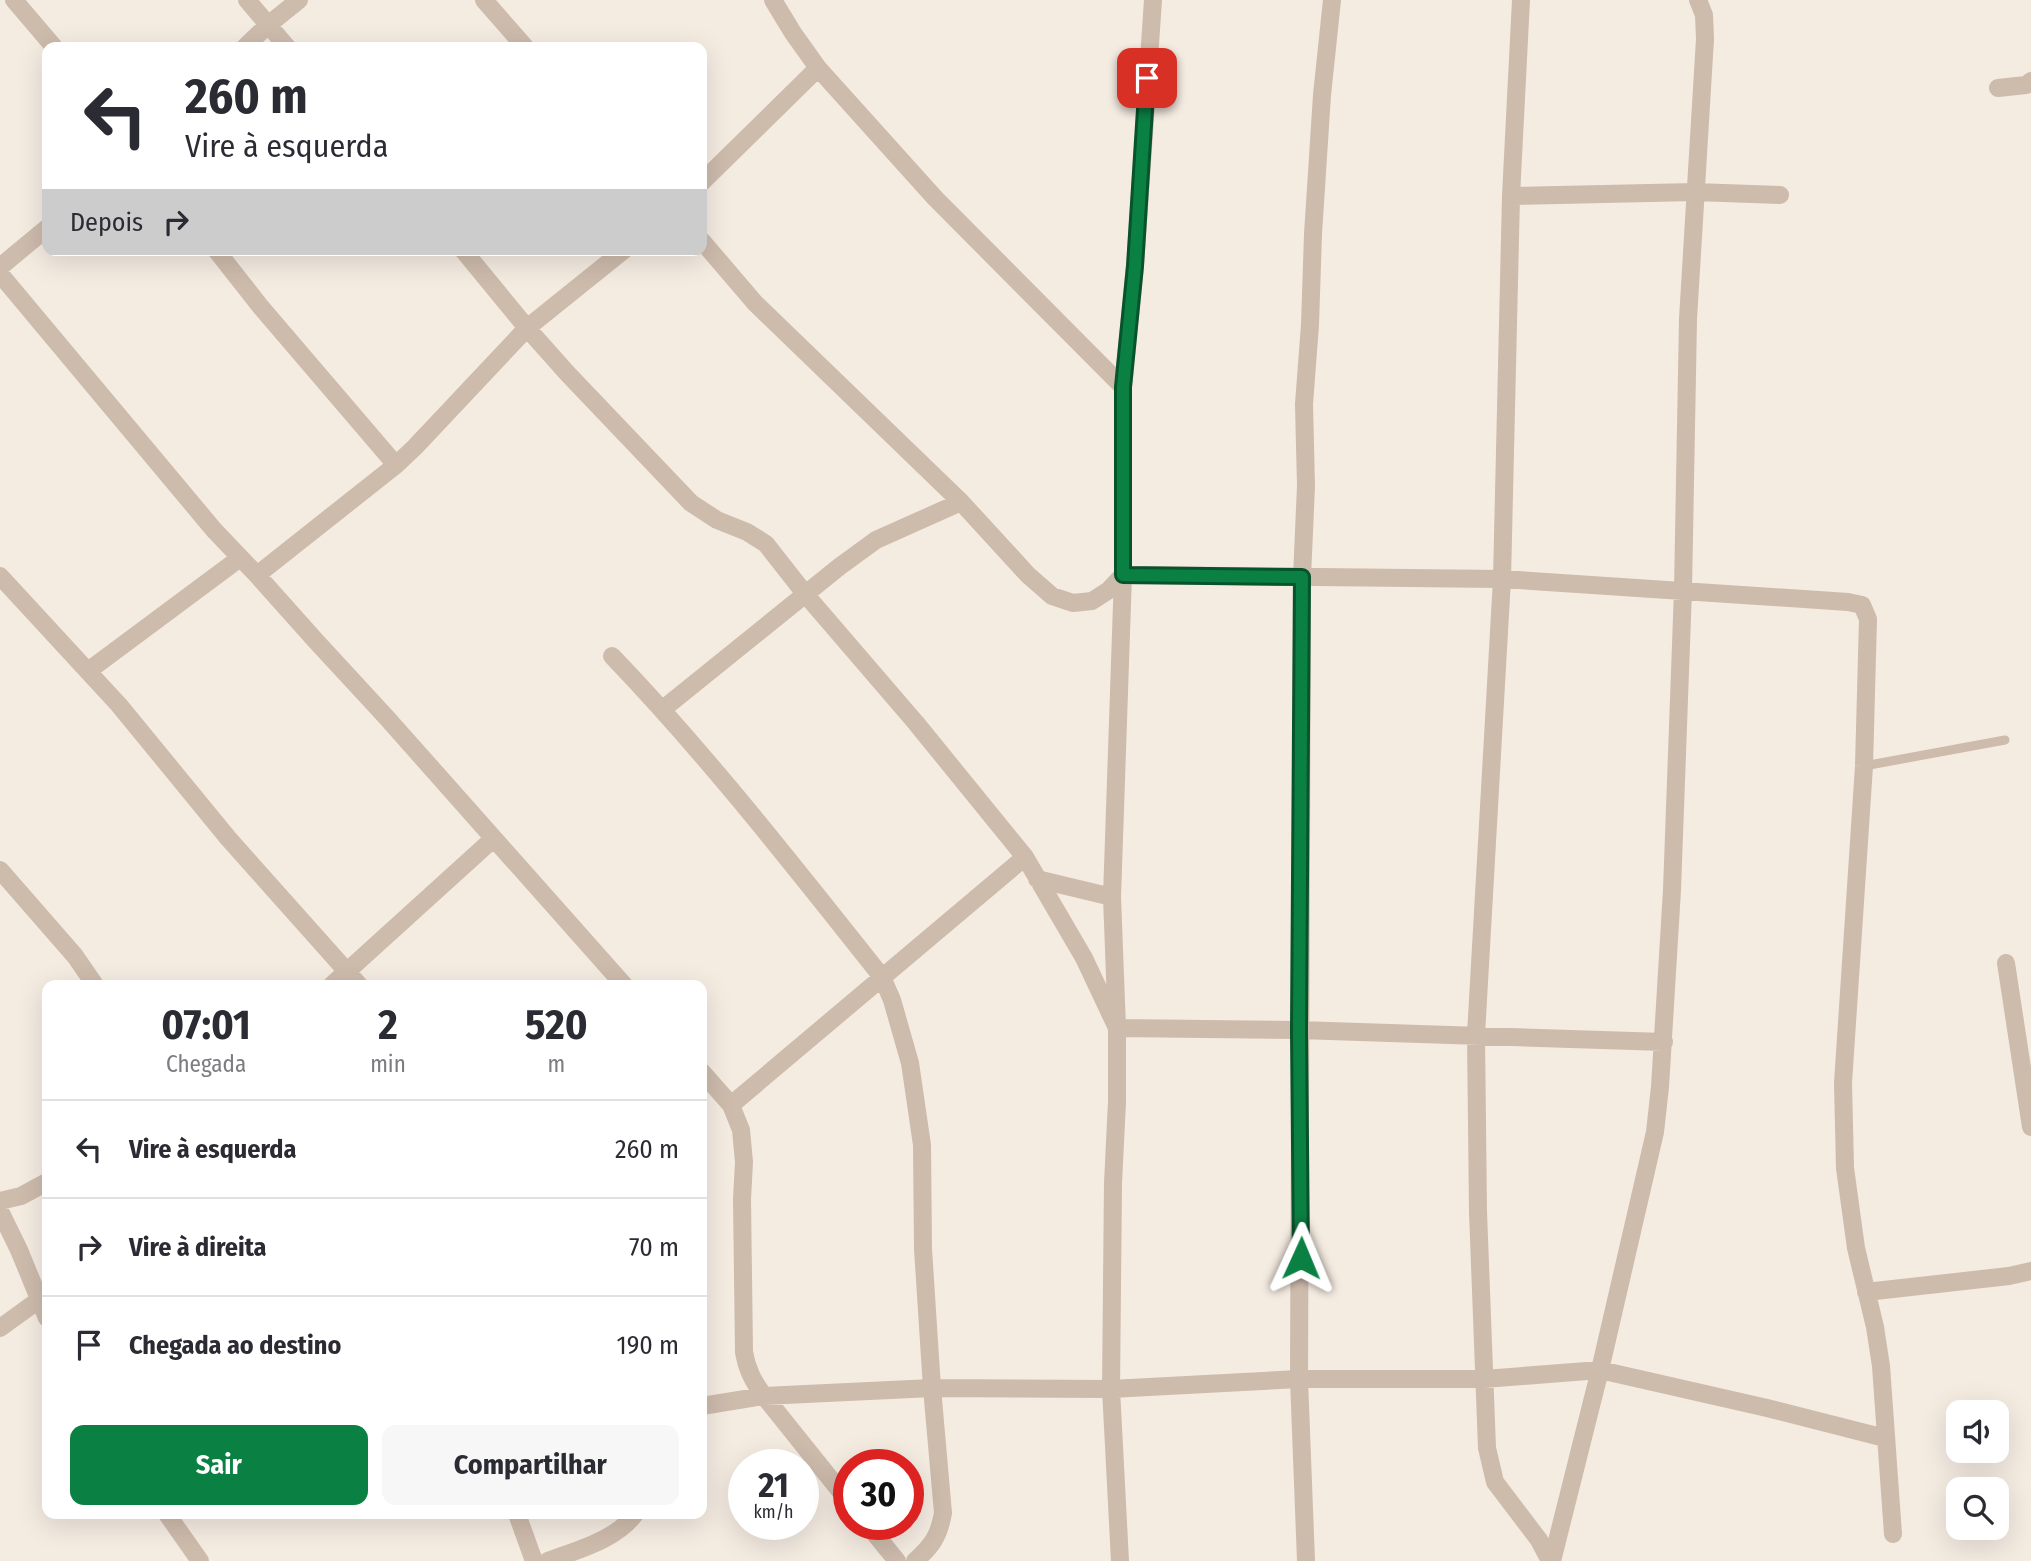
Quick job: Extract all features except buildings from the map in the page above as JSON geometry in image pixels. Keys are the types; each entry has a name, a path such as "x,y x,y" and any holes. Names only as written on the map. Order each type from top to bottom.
{"street":[{"path":"14,0 50,42"},
{"path":"247,0 283,42"},
{"path":"250,42 299,0"},
{"path":"484,0 521,42"},
{"path":"773,0 818,68 934,198 1123,387"},
{"path":"1120,1561 1111,1390 1112,1225 1117,1101 1112,897 1123,575 1123,387 1135,266 1153,0"},
{"path":"1306,1561 1299,1379 1302,577 1306,486 1304,404 1322,96 1332,0"},
{"path":"1521,0 1511,196 1502,579 1476,1035 1478,1212 1487,1448 1495,1482 1539,1540 1551,1561"},
{"path":"1551,1561 1600,1370 1655,1132 1664,1042 1683,590 1688,319 1705,39 1703,15 1698,0"},
{"path":"707,178 818,68"},
{"path":"1997,88 2026,85 2031,81"},
{"path":"1511,196 1695,192 1780,195"},
{"path":"0,267 42,232"},
{"path":"707,247 755,303 961,502 1028,575 1052,596 1073,603 1092,601 1110,590 1123,575 1502,579 1862,605 1868,619 1864,766 1843,1083 1845,1168 1856,1248 1875,1327 1881,1366 1893,1534"},
{"path":"221,256 396,465"},
{"path":"468,256 527,328 691,503 717,520 747,532 766,544 1025,857 1084,958 1117,1028"},
{"path":"257,575 396,465 527,328 617,256"},
{"path":"0,274 214,530 620,980"},
{"path":"663,709 876,540 961,502"},
{"path":"88,671 240,558"},
{"path":"0,576 88,671 228,838 354,979 493,839"},
{"path":"612,656 663,709 758,823 882,977 892,1000 910,1063 922,1144 923,1249 943,1513 940,1531 928,1550 915,1561"},
{"path":"731,1105 1025,857"},
{"path":"0,870 75,956 92,980"},
{"path":"1037,878 1112,897"},
{"path":"2006,963 2031,1127"},
{"path":"1117,1028 1299,1030 1664,1042"},
{"path":"707,1078 731,1105 741,1130 744,1162 742,1199 746,1367 751,1379 833,1482"},
{"path":"0,1200 21,1196 42,1185"},
{"path":"0,1212 42,1294"},
{"path":"1866,1292 2009,1276 2031,1271"},
{"path":"0,1328 42,1297"},
{"path":"707,1405 764,1396 932,1388 1111,1390 1299,1379 1484,1379 1600,1370 1885,1438"},
{"path":"171,1519 200,1561"},
{"path":"519,1519 534,1561"},
{"path":"548,1561 607,1537 632,1519"},
{"path":"880,1540 897,1561"}],"lane":[{"path":"1864,766 2005,740"}],"route":[{"path":"1147,78 1135,266 1123,387 1123,575 1302,577 1299,1030 1301,1258"}]}
